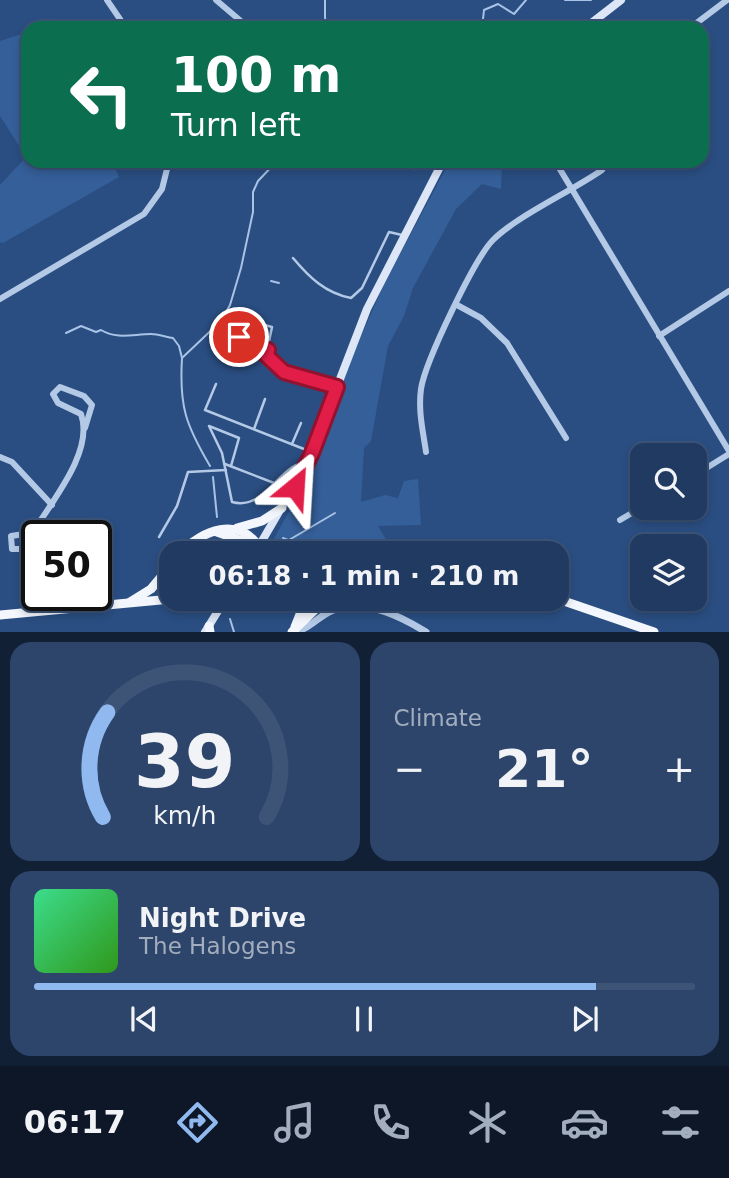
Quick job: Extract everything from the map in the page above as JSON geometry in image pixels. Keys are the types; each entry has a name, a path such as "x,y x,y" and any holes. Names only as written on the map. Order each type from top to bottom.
{"main road":[{"path":"594,21 621,0"},
{"path":"262,541 308,462 367,309 439,168"},
{"path":"197,541 224,528 237,528 262,521 282,508"},
{"path":"237,528 255,541"},
{"path":"217,532 237,541"},
{"path":"128,603 151,589 159,579"},
{"path":"0,615 159,600"},
{"path":"569,603 654,632"},
{"path":"208,630 219,611"},
{"path":"293,632 301,611"},
{"path":"293,632 314,611"}],"street":[{"path":"107,0 121,21"},
{"path":"216,0 241,21"},
{"path":"699,21 727,0"},
{"path":"0,299 145,214 162,189 167,168"},
{"path":"559,168 729,452 707,467"},
{"path":"426,452 419,412 430,356 482,255 493,240 572,191 603,168"},
{"path":"659,337 729,293"},
{"path":"457,304 481,318 507,343 566,438"},
{"path":"41,520 74,464 85,428 92,405 84,396 60,387 53,394 58,402 80,414 85,428"},
{"path":"0,457 12,462 52,505"},
{"path":"620,520 630,514"},
{"path":"293,632 309,628 332,610 352,606 385,613 426,632"}],"lane":[{"path":"292,258 313,282 351,298 362,288 389,232 405,235"},
{"path":"268,350 245,342 239,337 246,320 272,327 267,356 275,367 337,387"},
{"path":"216,384 205,410 312,453"},
{"path":"254,429 265,399"},
{"path":"292,444 301,423"},
{"path":"230,466 239,438 209,426 225,464 232,502 240,504 254,500 295,464 308,462"},
{"path":"225,464 274,483"},
{"path":"159,537 177,506 188,471 226,470"}],"shaded area":[{"path":"21,34 21,149 0,116 0,41"},
{"path":"21,162 21,168 114,168 119,177 3,243 0,242 0,185"},
{"path":"446,168 502,168 501,189 482,184 456,209 413,288 404,316 388,346 371,441 364,448 361,502 385,495 398,498 404,481 418,479 421,525 378,526 387,541 273,541 311,472 349,364 385,282"}],"waterway":[{"path":"325,0 326,21"},
{"path":"483,21 484,10 498,4 514,14 526,0"},
{"path":"565,0 591,0"},
{"path":"210,466 186,415 182,390 182,358 221,321 230,305 253,212 253,192 258,181 270,168"},
{"path":"271,281 279,283"},
{"path":"66,333 81,326 120,336 151,334 173,338 179,346 182,358"},
{"path":"213,477 217,517"},
{"path":"289,540 335,513"},
{"path":"283,538 290,541"},
{"path":"230,619 234,632"}],"route":[{"path":"239,337 245,342 268,350 267,356 275,367 284,372 337,387 312,453 295,487"}]}
